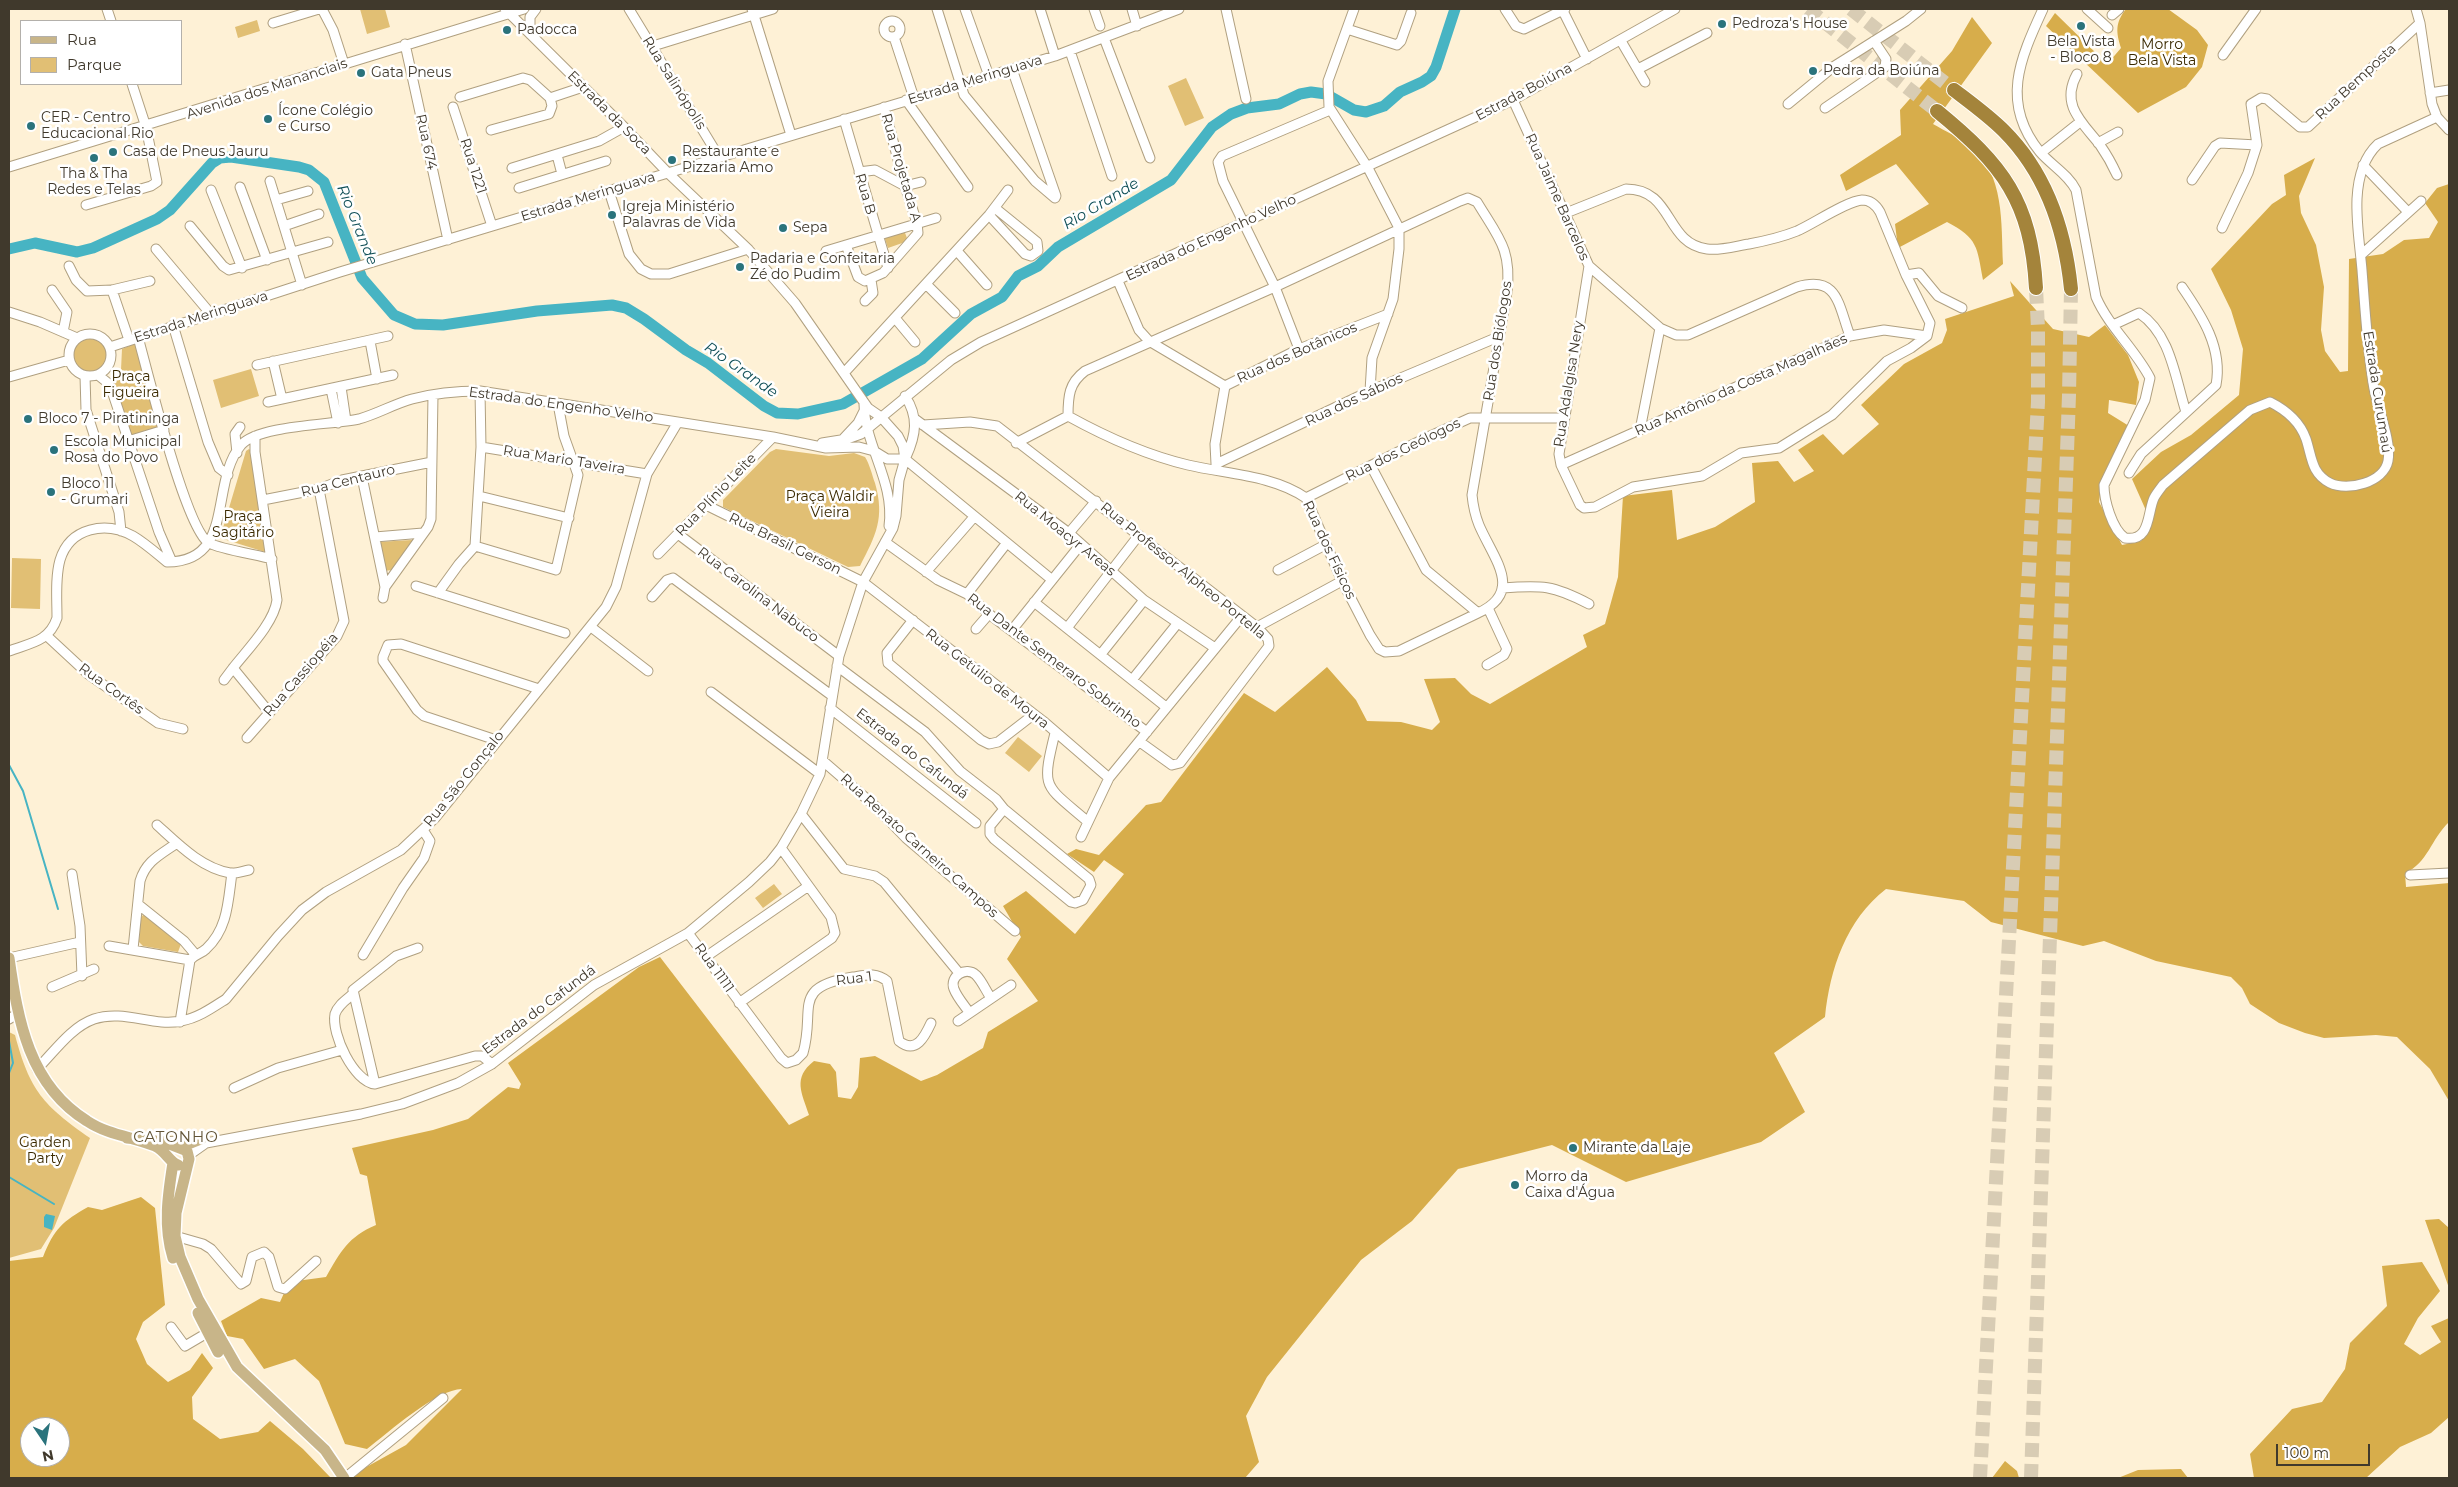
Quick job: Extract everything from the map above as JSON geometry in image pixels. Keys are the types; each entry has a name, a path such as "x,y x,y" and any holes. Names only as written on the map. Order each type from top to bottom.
{"highway":[{"path":"1954,90 2005,132 2038,175 2053,205 2062,232 2071,289"},
{"path":"1937,111 1976,145 2007,180 2020,206 2029,232 2036,288"}],"main road":[{"name":"Estrada do Cafundá","path":"9,958 13,1017 37,1069 66,1106 88,1122 127,1138 157,1147 171,1160"},
{"name":"Estrada do Cafundá","path":"127,1138 164,1142"},
{"path":"171,1160 180,1166 183,1153 201,1139"},
{"path":"164,1142 183,1153"},
{"path":"183,1153 172,1149 167,1223 168,1243 175,1264 207,1333 231,1372 294,1428 322,1458 336,1478"},
{"path":"183,1153 175,1236 180,1257 198,1299 237,1367 325,1450 345,1478"}],"street":[{"path":"273,22 320,9 333,30 344,64"},
{"path":"487,20 490,9"},
{"name":"Avenida dos Mananciais","path":"9,167 146,127 405,44 487,20 507,11 524,9"},
{"path":"530,34 530,17 536,9"},
{"name":"Rua Salinópolis","path":"629,9 718,157"},
{"path":"653,46 753,12 773,9"},
{"path":"937,9 960,85 972,106 1035,181 1054,198 1056,196 1012,69"},
{"path":"965,9 989,76"},
{"path":"1040,9 1055,56"},
{"path":"1094,9 1100,26"},
{"path":"1132,9 1138,26"},
{"name":"Estrada Meringuava","path":"110,347 340,272 1055,56 1179,9"},
{"path":"1226,9 1246,100"},
{"path":"1354,9 1328,81 1330,109 1368,168 1399,228 1395,277 1388,314 1372,358 1370,390"},
{"path":"1506,9 1516,26 1524,29 1563,9 1587,59"},
{"name":"Estrada Boiúna","path":"1368,168 1513,100 1675,9"},
{"path":"1788,104 1826,72 1921,9"},
{"name":"Estrada Curumaú","path":"2043,9 2023,53 2017,90 2019,112 2026,131 2041,153 2069,179 2076,190 2096,297 2103,312 2137,355 2150,378 2145,400 2104,485 2106,498 2117,527 2125,538 2135,537 2146,530 2154,498 2163,485 2250,410 2270,402 2294,418 2306,439 2316,473 2332,484 2350,486 2363,484 2383,472 2388,461 2387,444 2372,375 2357,197 2363,166 2370,151 2378,144 2437,116"},
{"path":"2088,9 2108,28"},
{"path":"2112,15 2119,9"},
{"path":"2223,55 2256,9"},
{"path":"2416,9 2420,23 2430,93 2437,116 2449,130"},
{"name":"Estrada da Soca","path":"507,11 668,173 748,250 784,289 850,381 863,404 868,429"},
{"path":"753,12 791,135"},
{"path":"1347,29 1397,45 1401,41 1410,13"},
{"name":"Rua Bemposta","path":"2222,228 2248,173 2257,145 2257,134 2250,108 2255,100 2267,99 2300,127 2308,126 2420,23"},
{"path":"1638,69 1707,33"},
{"path":"894,37 910,99 968,187"},
{"path":"1104,38 1150,158"},
{"path":"1621,41 1645,82"},
{"path":"1825,108 1885,67 1886,59 1874,41"},
{"name":"Rua 674","path":"405,44 448,240"},
{"path":"1070,51 1112,176"},
{"path":"2077,74 2071,84 2070,94 2080,122 2110,158 2117,175"},
{"path":"460,97 523,78 530,80 550,98 552,106 549,114 491,130"},
{"path":"86,205 151,186 156,182 146,127 132,85"},
{"path":"550,98 583,87"},
{"path":"2430,93 2449,90"},
{"name":"Rua Jaime Barcelos","path":"1513,100 1589,266 1660,328 1676,335 1688,335 1812,282 1827,286 1832,292 1850,336"},
{"name":"Rua 1221","path":"453,107 492,226"},
{"name":"Rua Projetada A","path":"884,107 905,186 918,226"},
{"path":"1299,349 1245,222 1218,168 1220,159 1269,134 1330,109"},
{"name":"Rua B","path":"844,119 888,268"},
{"path":"2041,153 2080,122"},
{"path":"512,168 606,139 624,127"},
{"path":"2098,143 2118,132"},
{"path":"2192,180 2215,146 2220,142 2257,145"},
{"path":"556,155 562,174"},
{"path":"519,188 606,161"},
{"path":"2363,166 2408,212"},
{"name":"Estrada do Engenho Velho","path":"812,444 842,441 868,429 905,396 951,360 981,342 1368,168"},
{"path":"859,172 875,170 905,186 922,182"},
{"path":"1035,181 1048,173"},
{"path":"270,181 302,285"},
{"path":"240,187 267,260"},
{"path":"1566,214 1626,189 1637,189 1658,200 1673,226 1687,241 1708,249 1765,241 1796,231 1854,202 1869,201 1876,205 1880,212 1906,275 1930,323 1926,336"},
{"path":"211,190 237,269"},
{"path":"844,373 957,251 1008,190"},
{"path":"276,200 308,191"},
{"path":"609,191 629,254 640,269 650,274 668,274 748,250"},
{"name":"Rua dos Biólogos","path":"1068,416 1069,392 1077,377 1149,341 1274,287 1399,228 1468,198 1477,202 1502,244 1508,259 1507,292 1472,495 1478,524 1500,567 1502,588"},
{"path":"2361,255 2421,201"},
{"path":"992,211 1037,242 1038,251 1031,256 1025,254 992,211"},
{"path":"284,226 319,214"},
{"path":"826,251 918,226 936,218"},
{"path":"190,226 222,266 237,269 328,242"},
{"path":"846,245 858,277 862,281 871,280 888,268 916,237 918,226"},
{"path":"156,249 210,313"},
{"path":"957,251 987,285"},
{"path":"69,266 81,287 87,291 112,290 150,281"},
{"name":"Rua Adalgisa Nery","path":"1589,266 1559,446 1561,465 1580,505 1584,508 1594,506 1633,487 1702,476 1733,456 1771,450 1787,444 1832,415 1887,360 1911,348 1926,336"},
{"path":"1906,275 1919,273 1938,296 1962,308"},
{"path":"865,301 873,293 871,280"},
{"path":"1118,281 1139,330 1149,341 1225,386"},
{"path":"926,284 955,313"},
{"path":"2129,474 2142,454 2216,385 2217,378 2208,327 2182,287"},
{"path":"52,290 67,312 64,332"},
{"path":"112,290 133,339 196,528 209,543 272,559"},
{"path":"9,312 64,332 74,341"},
{"path":"2113,325 2139,313 2148,319 2163,337 2186,412"},
{"name":"Rua dos Botânicos","path":"1216,467 1214,444 1225,386 1299,349 1388,314"},
{"path":"895,318 915,342"},
{"path":"173,325 208,442 219,468 224,490"},
{"path":"1640,430 1660,328"},
{"name":"Rua Antônio da Costa Magalhães","path":"1561,465 1850,336 1884,330 1926,336"},
{"path":"92,334 106,340 110,347 110,364 98,375 85,376 78,373 69,360 74,341 92,334"},
{"path":"257,365 388,336"},
{"name":"Rua dos Sábios","path":"1216,467 1370,390 1498,338"},
{"path":"370,340 377,379"},
{"path":"9,377 69,360"},
{"path":"272,361 282,399"},
{"path":"98,375 110,387 159,532 172,562"},
{"path":"268,402 393,375"},
{"path":"85,376 86,410 119,512 121,531"},
{"path":"341,387 342,422"},
{"path":"332,389 342,422"},
{"path":"438,593 475,546 481,447 480,391"},
{"name":"Estrada do Engenho Velho","path":"209,543 215,529 228,475 237,453 246,441 273,431 342,422 372,415 413,399 433,395 480,391 773,437 826,448 859,447 874,451 887,459 905,460"},
{"path":"385,586 428,527 432,508 433,395"},
{"path":"905,396 919,422 905,460"},
{"path":"475,546 556,570 578,475 571,460 558,404"},
{"path":"842,441 858,423 863,404"},
{"name":"Estrada da Soca","path":"863,404 880,417"},
{"path":"1016,442 1068,416"},
{"name":"Rua dos Físicos","path":"1068,416 1112,439 1158,457 1216,467 1283,486 1306,498 1342,581 1370,635 1379,649 1385,652 1399,651 1478,613"},
{"path":"880,417 902,441 905,460 1051,579"},
{"name":"Rua dos Geólogos","path":"1306,498 1464,420 1486,417 1564,418"},
{"name":"Rua São Gonçalo","path":"37,1069 76,1029 94,1019 128,1016 180,1022 197,1016 226,999 302,910 326,892 394,854 435,818 496,740 606,607 616,588 647,474 678,422"},
{"name":"Rua Professor Alpheo Portella","path":"919,422 970,422 988,423 997,426 1096,501 1241,617 1257,627 1268,639 1269,646 1180,763 1172,765 1140,742"},
{"name":"Rua Moacyr Areas","path":"919,422 1069,533 1144,600 1215,648"},
{"path":"237,453 234,434 240,427"},
{"name":"Estrada do Cafundá","path":"868,429 886,484 890,503 886,541"},
{"path":"128,441 164,430"},
{"path":"224,680 276,609 278,600 255,452 256,436"},
{"name":"Rua Plínio Leite","path":"658,554 773,437"},
{"path":"246,441 255,452"},
{"name":"Rua Mario Taveira","path":"481,447 571,460 647,474"},
{"name":"Estrada do Cafundá","path":"183,1153 200,1145 221,1139 325,1122 402,1104 458,1083 492,1064 594,986 688,933 749,882 781,848 801,814 820,774 839,656 863,582 886,541 896,516 899,480 905,460"},
{"name":"Rua Centauro","path":"263,500 319,489 342,480 432,462"},
{"path":"1370,466 1426,570 1478,613 1488,608 1500,598 1502,588 1539,586 1554,588 1589,604"},
{"path":"219,468 228,475"},
{"path":"362,477 385,586 383,598"},
{"name":"Rua Cassiopéia","path":"247,738 337,636 344,621 319,489"},
{"path":"479,496 569,518"},
{"path":"1069,533 1096,501"},
{"name":"Rua Brasil Gerson","path":"706,505 863,582"},
{"path":"926,572 974,517"},
{"path":"9,651 47,636 57,618 60,559 66,546 80,532 91,528 121,531 147,546 167,562 188,560 198,555 209,543"},
{"path":"147,546 159,532"},
{"path":"375,537 423,533"},
{"name":"Rua Carolina Nabuco","path":"678,534 839,656"},
{"path":"1067,628 1139,535"},
{"name":"Rua Dante Semeraro Sobrinho","path":"886,541 926,572 967,594 989,614 1146,732"},
{"path":"967,594 1006,544"},
{"path":"1012,630 1051,579 1082,544"},
{"path":"1278,570 1326,545"},
{"path":"652,597 667,580 673,578 832,695"},
{"path":"1257,627 1342,581"},
{"name":"Rua Getúlio de Moura","path":"863,582 1033,714 1109,778"},
{"path":"416,586 565,633"},
{"path":"1101,654 1144,600"},
{"path":"1034,602 1166,707"},
{"path":"1488,608 1507,649 1504,655 1488,665"},
{"path":"976,630 989,614"},
{"path":"1081,837 1109,778 1241,617"},
{"path":"913,620 887,653 888,663 981,740 989,744 998,742 1033,714"},
{"path":"1132,680 1177,624"},
{"path":"591,627 648,671"},
{"name":"Rua Cortês","path":"47,636 88,674 150,717 163,725 183,729"},
{"path":"496,740 424,716 417,710 384,661 383,657 388,645 401,644 539,689"},
{"path":"837,666 925,732 949,760 996,799 1004,809 1089,879 1091,885 1082,900 1075,903 1071,902 990,834 990,826 1004,809"},
{"path":"233,668 269,712"},
{"path":"711,692 820,774"},
{"name":"Estrada do Cafundá","path":"830,708 976,823"},
{"path":"1055,733 1046,769 1049,787 1087,821"},
{"name":"Rua Renato Carneiro Campos","path":"823,761 875,806 900,832 1015,931"},
{"path":"801,814 844,869 875,876 884,882 959,973"},
{"path":"157,825 177,844 211,867 232,873 250,870"},
{"path":"363,955 403,888 424,858 430,841 422,830"},
{"path":"133,949 140,881 143,872 149,862 177,844"},
{"path":"740,1003 832,938 835,927 831,917 807,887 781,848"},
{"path":"109,946 193,957 204,951 216,938 224,924 232,873"},
{"path":"2410,875 2449,873"},
{"path":"72,874 80,926 82,976"},
{"path":"707,956 807,887"},
{"path":"139,905 184,941 193,957 180,1022"},
{"name":"Rua 11111","path":"688,933 707,956 740,1003"},
{"path":"9,958 80,942"},
{"path":"375,1084 353,994 355,986 396,956 418,948"},
{"path":"52,987 82,976 94,969"},
{"path":"969,1012 954,989 955,978 959,973 967,972 976,976 991,998"},
{"name":"Rua 1","path":"740,1003 781,1058 787,1062 796,1060 803,1053 807,1006 810,998 826,983 837,980 871,974 882,977 886,981 899,1041 904,1045 909,1047 921,1042 931,1023"},
{"path":"958,1021 1011,985"},
{"path":"353,994 338,1006 335,1016 342,1050 361,1079 367,1083 375,1084 475,1056 482,1056 492,1064"},
{"path":"234,1088 278,1068 342,1050"},
{"name":"Estrada do Cafundá","path":"164,1142 221,1139"},
{"path":"175,1236 203,1244 211,1249 241,1284 246,1281 252,1257 257,1254 264,1252 269,1257 278,1287 282,1289 285,1289 316,1261"},
{"path":"171,1328 185,1346 207,1333"},
{"path":"345,1478 443,1398"}],"green space":[{"path":"360,9 385,9 390,27 367,34"},
{"name":"Morro Bela Vista","path":"2126,9 2168,9 2197,30 2208,45 2202,67 2186,87 2138,113 2046,26 2055,13 2101,58 2109,62 2121,48 2118,37 2118,23"},
{"path":"1972,17 1992,43 1933,124 1970,146 1990,170 1995,185 2001,216 2003,264 1983,280 1974,245 1965,233 1947,222 1898,248 1895,224 1929,204 1896,164 1846,191 1840,175 1901,135 1900,110 1952,51"},
{"path":"257,20 260,31 238,38 235,27"},
{"path":"1186,78 1204,118 1185,126 1168,86"},
{"path":"2315,158 2299,196 2301,213 2316,245 2324,287 2321,330 2325,351 2340,372 2348,371 2349,259 2383,254 2404,240 2429,238 2438,222 2425,203 2437,188 2449,184 2449,822 2419,863 2405,873 2406,887 2449,883 2449,1101 2430,1069 2397,1037 2376,1035 2324,1038 2305,1033 2279,1023 2250,1004 2242,988 2231,977 2156,961 2104,941 2083,946 1991,922 1964,901 1886,889 1872,901 1850,930 1842,947 1831,981 1825,1017 1774,1053 1805,1112 1761,1142 1626,1182 1552,1145 1458,1169 1412,1221 1361,1260 1267,1377 1246,1416 1259,1462 1245,1478 353,1478 352,1475 406,1445 462,1389 440,1396 427,1404 367,1449 345,1444 319,1381 295,1359 264,1369 243,1339 227,1336 221,1321 261,1298 280,1302 289,1282 326,1277 346,1246 358,1235 376,1225 367,1176 360,1174 352,1148 433,1130 468,1119 508,1087 519,1089 521,1084 508,1063 639,967 660,957 789,1125 809,1115 802,1093 801,1080 807,1067 814,1061 830,1064 836,1072 838,1097 851,1099 858,1087 860,1058 875,1056 921,1081 937,1075 983,1048 988,1032 1038,1001 1007,959 1021,937 1003,906 1026,891 1075,934 1124,874 1104,860 1094,872 1067,854 1076,849 1099,855 1146,805 1161,802 1244,693 1275,712 1327,667 1356,700 1367,721 1401,722 1432,730 1440,722 1424,679 1455,678 1471,694 1490,704 1587,647 1583,635 1605,624 1618,577 1623,496 1672,490 1677,540 1715,527 1755,502 1752,463 1778,461 1794,482 1814,471 1798,450 1823,434 1843,455 1879,424 1861,405 1904,364 1942,343 1947,330 1945,319 2014,296 2010,281 2053,329 2089,337 2105,325 2128,355 2139,382 2136,405 2109,400 2108,413 2129,426 2102,479 2099,502 2122,545 2141,541 2152,524 2132,479 2161,452 2191,435 2239,395 2243,349 2231,310 2211,269 2272,204 2286,195 2284,175"},
{"path":"904,230 908,241 888,248 884,236"},
{"path":"90,339 102,344 107,356 102,368 90,373 78,368 73,356 78,344"},
{"name":"Praça Figueira","path":"134,344 137,345 159,427 131,436 113,382 121,370 122,349"},
{"path":"251,369 259,396 221,408 213,380"},
{"name":"Praça Sagitário","path":"249,449 251,451 268,550 265,552 220,538 246,451"},
{"name":"Praça Waldir Vieira","path":"776,449 829,456 854,453 865,457 878,495 879,516 874,535 860,566 848,567 723,507 723,500 770,452"},
{"path":"414,541 393,570 383,571 378,542"},
{"path":"12,558 41,559 40,609 11,608"},
{"path":"1018,737 1042,756 1029,772 1005,753"},
{"path":"774,884 782,894 763,908 755,898"},
{"path":"143,915 147,916 181,944 178,952 143,946 139,942 140,918"},
{"name":"Garden Party","path":"9,1032 15,1035 26,1070 40,1095 61,1116 90,1138 54,1228 41,1249 9,1258"},
{"path":"141,1197 155,1208 165,1305 143,1322 136,1339 147,1364 168,1382 190,1370 202,1353 213,1368 192,1397 193,1419 220,1439 258,1432 270,1421 303,1449 331,1478 9,1478 9,1261 43,1257 51,1239 60,1227 88,1207 102,1210"},
{"path":"2439,1219 2449,1228 2449,1288 2425,1220"},
{"path":"2422,1262 2440,1291 2418,1318 2404,1344 2420,1355 2441,1342 2431,1326 2449,1318 2449,1417 2431,1433 2400,1447 2366,1478 2254,1478 2250,1454 2292,1409 2322,1402 2345,1369 2350,1343 2387,1306 2382,1266"},
{"path":"2005,1461 2017,1471 2019,1478 1992,1478"},
{"path":"2181,1469 2188,1478 2118,1478 2138,1470"}],"water":[{"path":"46,1214 55,1216 52,1230 44,1227 44,1217"}],"waterway":[{"name":"Rio Grande","path":"9,249 35,243 77,252 93,248 157,219 170,210 212,163 220,158 231,157 299,167 309,170 324,182 362,278 394,315 415,324 443,325 537,311 612,305 626,308 708,363 764,406 777,413 798,414 843,404 922,359 971,314 1002,297 1018,276 1038,266 1058,247 1171,180 1212,127 1231,114 1247,108 1279,104 1300,94 1311,92 1326,94 1354,110 1366,112 1384,106 1400,92 1431,76 1436,67 1455,9"},
{"path":"9,765 23,791 58,909"},
{"path":"9,1041 13,1063 9,1073"},
{"path":"9,1177 54,1204"}],"tunnel":[{"path":"1808,9 1937,111"},
{"path":"1851,9 1954,90"},
{"path":"1980,1478 2038,402 2036,288"},
{"path":"2031,1478 2069,395 2071,289"}],"place":[{"name":"Pedroza's House","path":"1722,24"},
{"name":"Bela Vista - Bloco 8","path":"2081,26"},
{"name":"Padocca","path":"507,30"},
{"name":"Pedra da Boiúna","path":"1813,71"},
{"name":"Gata Pneus","path":"361,73"},
{"name":"Ícone Colégio e Curso","path":"268,119"},
{"name":"CER - Centro Educacional Rio","path":"31,126"},
{"name":"Casa de Pneus Jauru","path":"113,152"},
{"name":"Tha & Tha Redes e Telas","path":"94,158"},
{"name":"Restaurante e Pizzaria Amo","path":"672,160"},
{"name":"Igreja Ministério Palavras de Vida","path":"612,215"},
{"name":"Sepa","path":"783,228"},
{"name":"Padaria e Confeitaria Zé do Pudim","path":"740,267"},
{"name":"Bloco 7 - Piratininga","path":"28,419"},
{"name":"Escola Municipal Rosa do Povo","path":"54,450"},
{"name":"Bloco 11 - Grumari","path":"51,492"},
{"name":"Mirante da Laje","path":"1573,1148"},
{"name":"Morro da Caixa d'Água","path":"1515,1185"}],"district":[{"name":"CATONHO","path":"176,1138"}]}
